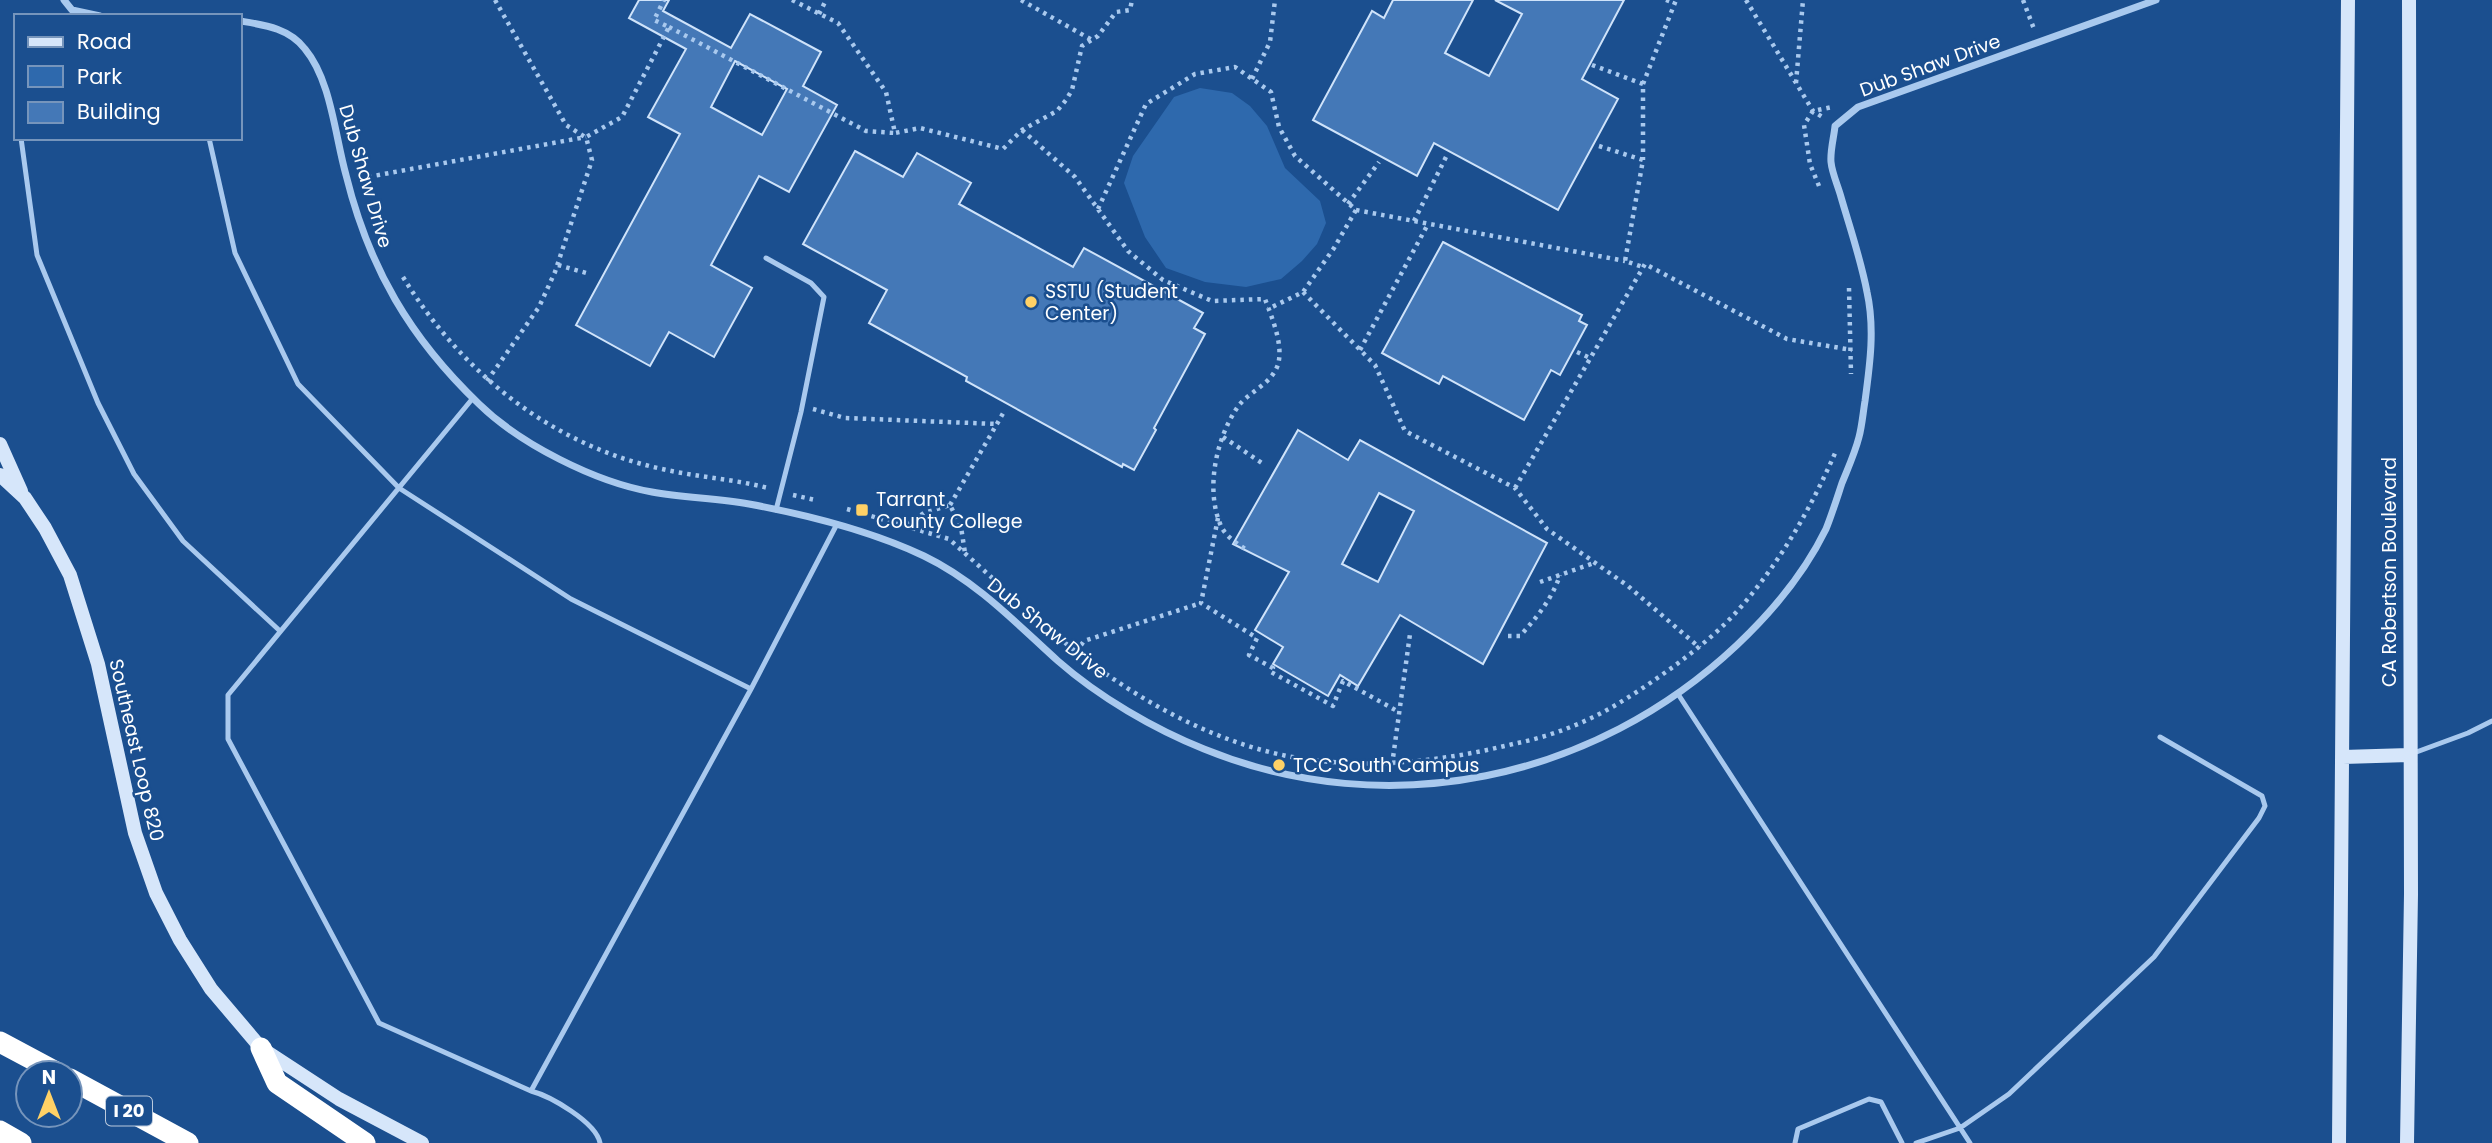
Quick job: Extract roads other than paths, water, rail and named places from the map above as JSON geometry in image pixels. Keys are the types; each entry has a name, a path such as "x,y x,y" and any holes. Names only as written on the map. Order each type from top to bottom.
{"highway":[{"path":"0,1042 32,1059"},
{"path":"261,1048 277,1083 365,1143"},
{"name":"I 20","path":"84,1087 188,1143"},
{"path":"0,1132 21,1143"}],"street":[{"path":"64,0 72,10 91,14"},
{"name":"Dub Shaw Drive","path":"242,21 277,28 301,42 320,70 360,226 377,268 396,304 425,344 482,408 517,433 558,458 644,491 744,503 856,529 899,545 941,566 1005,611 1063,666 1133,715 1204,749 1271,771 1344,784 1434,785 1510,772 1567,754 1617,732 1678,694 1716,665 1759,624 1796,579 1825,530 1860,436 1872,351 1868,295 1830,161 1835,126 1857,107 2157,0"},
{"path":"2339,1143 2348,0"},
{"name":"CA Robertson Boulevard","path":"2407,1143 2411,894 2409,0"},
{"path":"0,444 25,498"},
{"name":"Southeast Loop 820","path":"0,475 25,498 45,528 74,588 98,664 135,833 156,892 180,940 211,989 261,1048 340,1099 422,1143"},
{"path":"2343,757 2409,755"}],"lane":[{"path":"21,140 37,256 97,403 134,474 183,541 280,631"},
{"path":"209,140 235,253 298,384 398,488 571,599 751,689"},
{"path":"766,258 811,284 824,296 802,406 776,510"},
{"path":"473,398 228,695 228,739 379,1023 531,1091 546,1095 591,1126 599,1136 600,1143"},
{"path":"531,1091 751,689 837,524"},
{"path":"1678,694 1970,1143"},
{"path":"2409,755 2492,721"},
{"path":"1916,1143 1960,1128 2009,1094 2154,957 2259,818 2264,806 2262,796 2160,737"},
{"path":"1795,1143 1798,1129 1869,1099 1881,1102 1902,1143"}],"place":[{"name":"SSTU (Student Center)","path":"1031,302"},
{"name":"Tarrant County College","path":"862,510"},
{"name":"TCC South Campus","path":"1279,765"}]}
